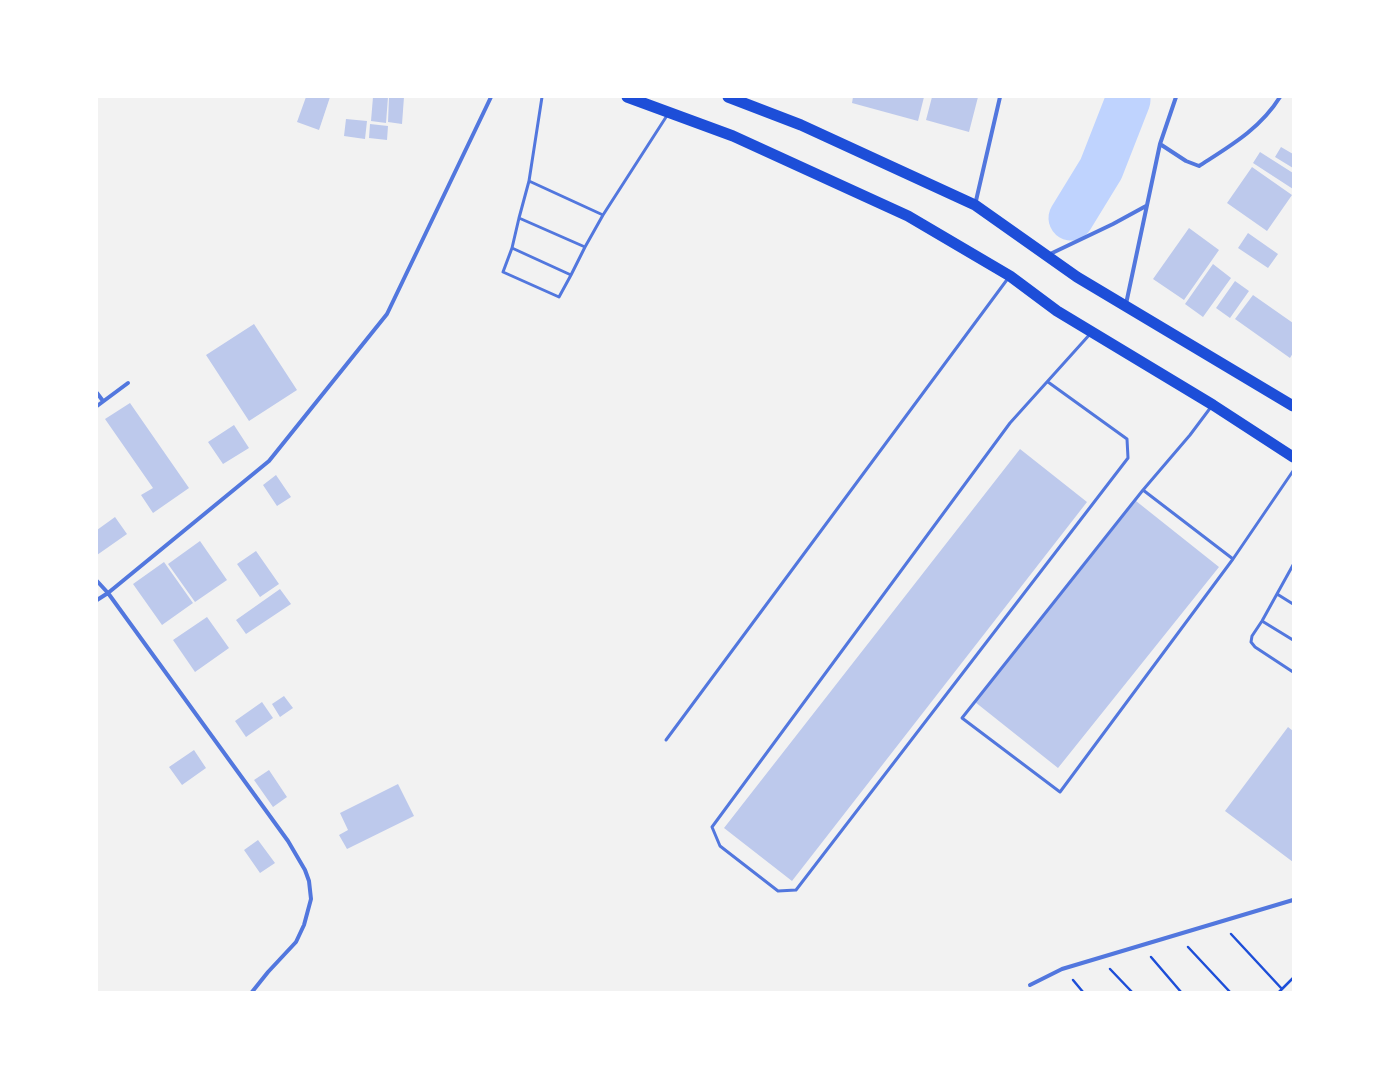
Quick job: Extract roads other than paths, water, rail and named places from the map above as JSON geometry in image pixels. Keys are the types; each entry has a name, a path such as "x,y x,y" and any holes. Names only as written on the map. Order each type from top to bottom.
{"highway":[{"path":"627,97 733,136 908,216 1010,276 1057,311 1213,405 1293,457"},
{"path":"728,97 801,126 974,205 1077,277 1293,406"}],"street":[{"path":"97,600 108,593 269,461 387,314 491,97"},
{"path":"974,205 1000,97"},
{"path":"1126,305 1160,144 1176,97"},
{"path":"1160,144 1199,166 1254,128 1271,111 1280,97"},
{"path":"1047,256 1146,206"},
{"path":"97,406 128,383"},
{"path":"97,393 103,401"},
{"path":"97,581 108,593 288,841 305,870 309,881 311,899 304,925 296,942 268,972 252,992"},
{"path":"1030,985 1062,969 1293,900"}],"lane":[{"path":"542,97 529,181 512,248 503,272 559,297 603,215 669,112"},
{"path":"529,181 603,215"},
{"path":"519,218 585,247"},
{"path":"512,248 571,276"},
{"path":"666,740 1010,276"},
{"path":"1048,382 1127,439 1128,458 796,890 778,891 720,846 712,827 1010,423 1092,332"},
{"path":"1213,405 1190,435 1143,490 962,718 1060,792 1233,559 1293,471"},
{"path":"1143,490 1233,559"},
{"path":"1293,565 1252,636 1251,642 1255,647 1293,672"},
{"path":"1277,594 1293,604"},
{"path":"1262,621 1293,640"}],"waterway":[{"path":"1071,218 1101,169 1128,97"}]}
